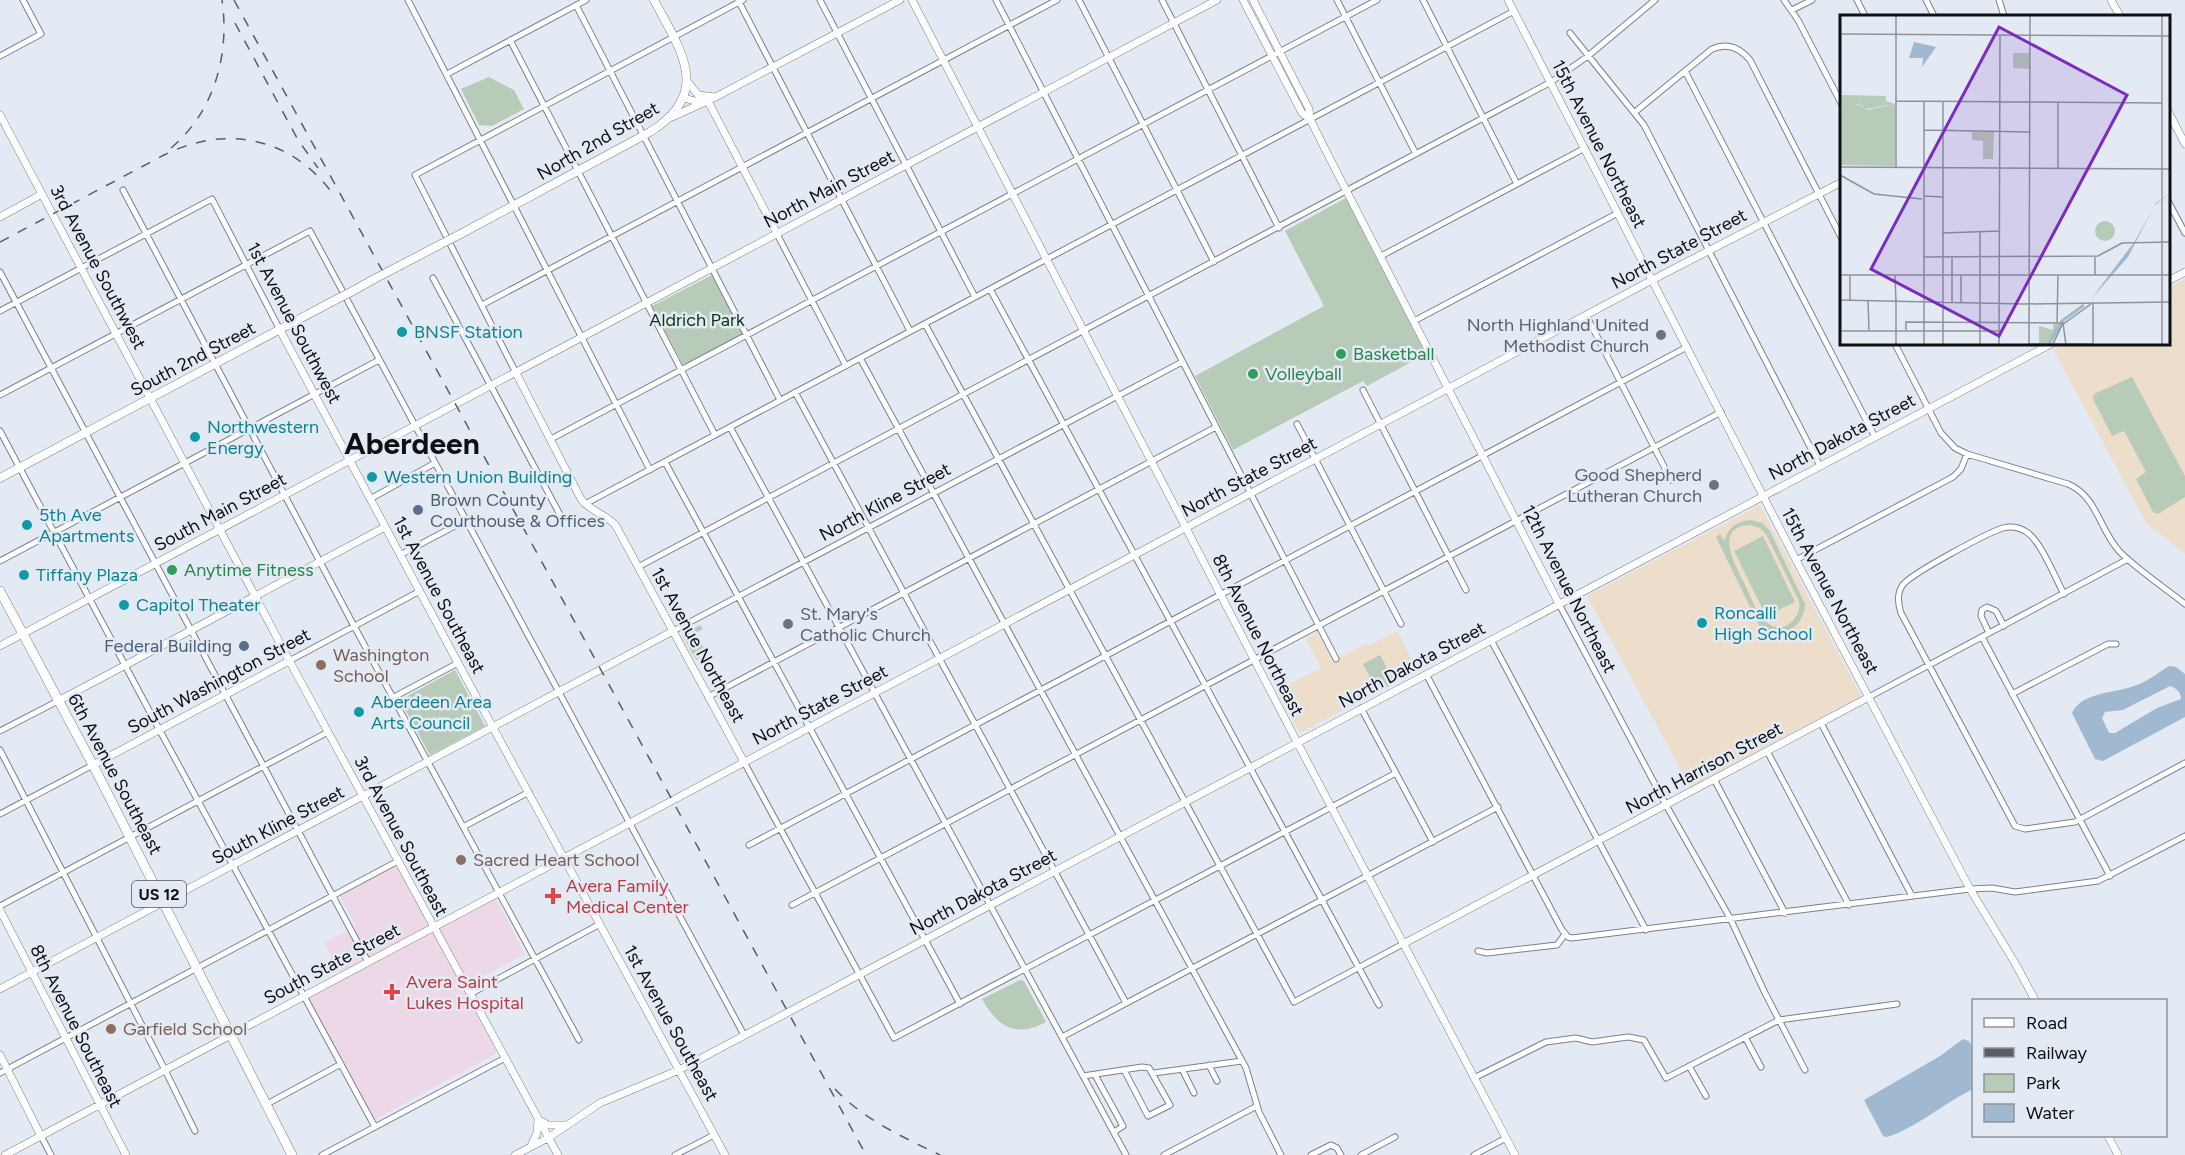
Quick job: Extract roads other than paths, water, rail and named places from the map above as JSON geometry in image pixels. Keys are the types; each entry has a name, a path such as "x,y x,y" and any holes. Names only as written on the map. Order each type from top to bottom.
{"highway":[{"name":"US 12","path":"0,591 23,634"},
{"name":"6th Avenue Southeast","path":"23,634 93,765 292,1155"}],"main road":[{"path":"654,0 685,63 687,81 684,98"},
{"name":"North 2nd Street","path":"401,266 643,136 672,117 684,98"},
{"name":"South 2nd Street","path":"0,478 401,266"}],"street":[{"path":"0,56 41,34 23,0"},
{"path":"408,0 650,470"},
{"path":"447,74 586,0"},
{"path":"820,0 975,297"},
{"path":"672,117 717,97 900,0"},
{"name":"8th Avenue Northeast","path":"912,0 1331,808 1515,1155"},
{"path":"996,0 1336,659"},
{"path":"482,305 1057,0"},
{"path":"1079,0 1214,262"},
{"path":"1162,0 1279,228"},
{"name":"North Main Street","path":"455,405 1217,0"},
{"name":"12th Avenue Northeast","path":"1244,0 1302,113 1310,119"},
{"name":"12th Avenue Northeast","path":"1253,0 1309,109 1310,119 1559,604 1666,805 1730,918 1805,1070"},
{"path":"1337,0 1416,154"},
{"path":"551,439 1377,0"},
{"path":"1423,0 1517,184"},
{"name":"15th Avenue Northeast","path":"1508,0 1796,560 1971,889 2034,999"},
{"path":"638,567 1551,82 1588,56 1655,0"},
{"path":"1784,0 1792,10 1840,101"},
{"path":"1792,10 1812,0"},
{"path":"1857,0 1864,15"},
{"path":"1926,0 1934,15"},
{"path":"1999,0 2004,15"},
{"path":"2111,0 2119,15"},
{"path":"516,373 415,175 740,1 910,331"},
{"path":"576,5 780,400"},
{"path":"585,504 1514,11"},
{"path":"1570,33 1635,112 1647,131 1820,466"},
{"path":"510,40 715,435"},
{"path":"1635,112 1717,47 1726,45 1739,49 1750,60 1840,235"},
{"path":"1685,71 1875,437"},
{"path":"687,81 698,95 717,97"},
{"path":"684,98 707,102"},
{"path":"707,102 846,366"},
{"path":"697,107 707,107 714,115"},
{"path":"2170,113 2185,144"},
{"name":"3rd Avenue Southwest","path":"0,115 220,530"},
{"path":"1380,256 1585,148"},
{"name":"North State Street","path":"673,801 1652,280 1840,183"},
{"path":"123,190 392,698 579,1040"},
{"path":"0,217 42,195"},
{"name":"1st Avenue Southwest","path":"147,234 212,199 350,461"},
{"path":"2170,203 2185,233"},
{"path":"1414,321 1618,213"},
{"path":"0,395 310,231 744,1035"},
{"path":"0,311 147,234"},
{"path":"0,272 224,695 369,962"},
{"path":"2170,280 2185,272"},
{"path":"434,278 565,524"},
{"path":"990,289 1379,1005"},
{"path":"1586,315 1671,480"},
{"path":"925,324 1257,934"},
{"path":"1896,345 1949,443 1966,454 2078,489 2090,501 2115,544 2128,559 2185,604"},
{"name":"North Dakota Street","path":"515,1155 548,1138 610,1099 679,1070 2048,345"},
{"path":"749,845 1687,347"},
{"path":"860,358 1242,1060 1257,1106 1281,1155"},
{"path":"0,561 379,360"},
{"name":"North Kline Street","path":"602,669 1182,362"},
{"name":"1st Avenue Northeast","path":"516,373 585,504 614,523 894,1038 960,1004"},
{"path":"1363,390 1466,590"},
{"path":"795,392 1126,1003"},
{"name":"South Main Street","path":"0,646 455,405"},
{"path":"792,905 1721,412"},
{"path":"1297,424 1401,624"},
{"path":"730,427 1126,1155"},
{"path":"708,697 1216,427"},
{"path":"0,430 232,866 375,1127"},
{"path":"1796,560 1953,477 1962,469 1966,454"},
{"name":"1st Avenue Southeast","path":"350,461 725,1155"},
{"path":"665,462 960,1004 1396,774"},
{"path":"370,498 435,463"},
{"path":"400,555 466,520"},
{"path":"0,731 386,527"},
{"path":"2064,594 2037,543 2030,534 2012,527 1995,531 1910,577 1901,588 1898,605 1901,613 2015,826 2025,830 2071,823 2185,763"},
{"name":"3rd Avenue Southeast","path":"220,530 558,1155"},
{"name":"North Harrison Street","path":"1257,934 1294,1002 2128,559"},
{"name":"South Washington Street","path":"0,814 420,591"},
{"path":"1989,633 1981,616 1982,610 1987,607 1996,611 2004,626"},
{"path":"1982,637 2109,876"},
{"path":"1491,640 1646,930"},
{"path":"2012,694 2108,644 2116,644"},
{"path":"392,698 458,663"},
{"name":"South Kline Street","path":"0,989 602,669"},
{"path":"1426,674 1567,936"},
{"path":"1361,708 1432,842"},
{"path":"1821,723 1912,896"},
{"path":"0,908 63,872 328,732"},
{"path":"0,750 195,1131"},
{"path":"1767,751 1849,905"},
{"path":"1714,779 1785,913"},
{"path":"463,828 529,792"},
{"name":"South State Street","path":"5,1155 673,801"},
{"path":"1062,1037 1497,807"},
{"path":"1567,936 1579,938 1971,889 1992,888 2015,892 2098,881 2185,836"},
{"path":"4,1071 398,861"},
{"name":"8th Avenue Southeast","path":"0,908 126,1155"},
{"path":"470,994 600,924"},
{"path":"1478,951 1487,953 1557,945 1567,936"},
{"path":"1474,1078 1546,1042 1576,1038 1592,1042 1628,1037 1644,1040 1666,1078 1779,1020 1897,1004"},
{"path":"1745,1037 1761,1067"},
{"path":"0,1055 4,1071 51,1155"},
{"path":"322,1155 505,1058"},
{"path":"1154,1073 1242,1060"},
{"path":"267,1104 341,1064"},
{"path":"1209,1065 1217,1082"},
{"path":"1689,1066 1706,1096"},
{"path":"1083,1077 1124,1070 1149,1068 1154,1073 1170,1105 1148,1116 1124,1070"},
{"path":"1182,1069 1194,1093"},
{"path":"1095,1075 1123,1126 1113,1132"},
{"path":"1164,1155 1257,1106"},
{"path":"537,1117 548,1125 569,1123"},
{"path":"530,1147 537,1133 537,1117"},
{"path":"675,1155 714,1135"},
{"path":"1361,1155 1395,1137"},
{"path":"2109,1137 2118,1155"},
{"path":"1474,1155 1506,1138"},
{"path":"1311,1155 1334,1145 1341,1155"}],"water":[{"path":"2169,666 2176,667 2185,674 2185,717 2103,761 2095,759 2072,713 2076,706 2098,695 2136,685","holes":["2170,686 2179,692 2181,699 2157,708 2115,733 2109,733 2102,718 2105,712 2123,710"]},
{"path":"1963,1039 1969,1041 1972,1047 1972,1090 1898,1133 1883,1136 1864,1100 1940,1056"}],"railway":[{"path":"171,148 186,134 198,117 216,81 223,41 222,0"},
{"path":"234,0 866,1155"},
{"path":"235,23 298,140 318,168"},
{"path":"0,242 164,155 187,145 211,140 234,139 277,148 298,160 333,194"},
{"path":"835,1089 871,1119 940,1155"}],"place":[{"name":"BNSF Station","path":"402,332"},
{"name":"North Highland United Methodist Church","path":"1661,335"},
{"name":"Basketball","path":"1341,354"},
{"name":"Volleyball","path":"1253,374"},
{"name":"Northwestern Energy","path":"195,437"},
{"name":"Western Union Building","path":"372,477"},
{"name":"Good Shepherd Lutheran Church","path":"1714,485"},
{"name":"Brown County Courthouse & Offices","path":"418,510"},
{"name":"5th Ave Apartments","path":"27,525"},
{"name":"Anytime Fitness","path":"172,570"},
{"name":"Tiffany Plaza","path":"24,575"},
{"name":"Capitol Theater","path":"124,605"},
{"name":"Roncalli High School","path":"1702,623"},
{"name":"St. Mary's Catholic Church","path":"788,624"},
{"name":"Federal Building","path":"244,646"},
{"name":"Washington School","path":"321,665"},
{"name":"Aberdeen Area Arts Council","path":"359,712"},
{"name":"Sacred Heart School","path":"461,860"},
{"name":"Avera Family Medical Center","path":"553,896"},
{"name":"Avera Saint Lukes Hospital","path":"392,992"},
{"name":"Garfield School","path":"111,1029"}],"district":[{"name":"Aberdeen","path":"412,443"}],"park label":[{"name":"Aldrich Park","path":"697,320"}]}
